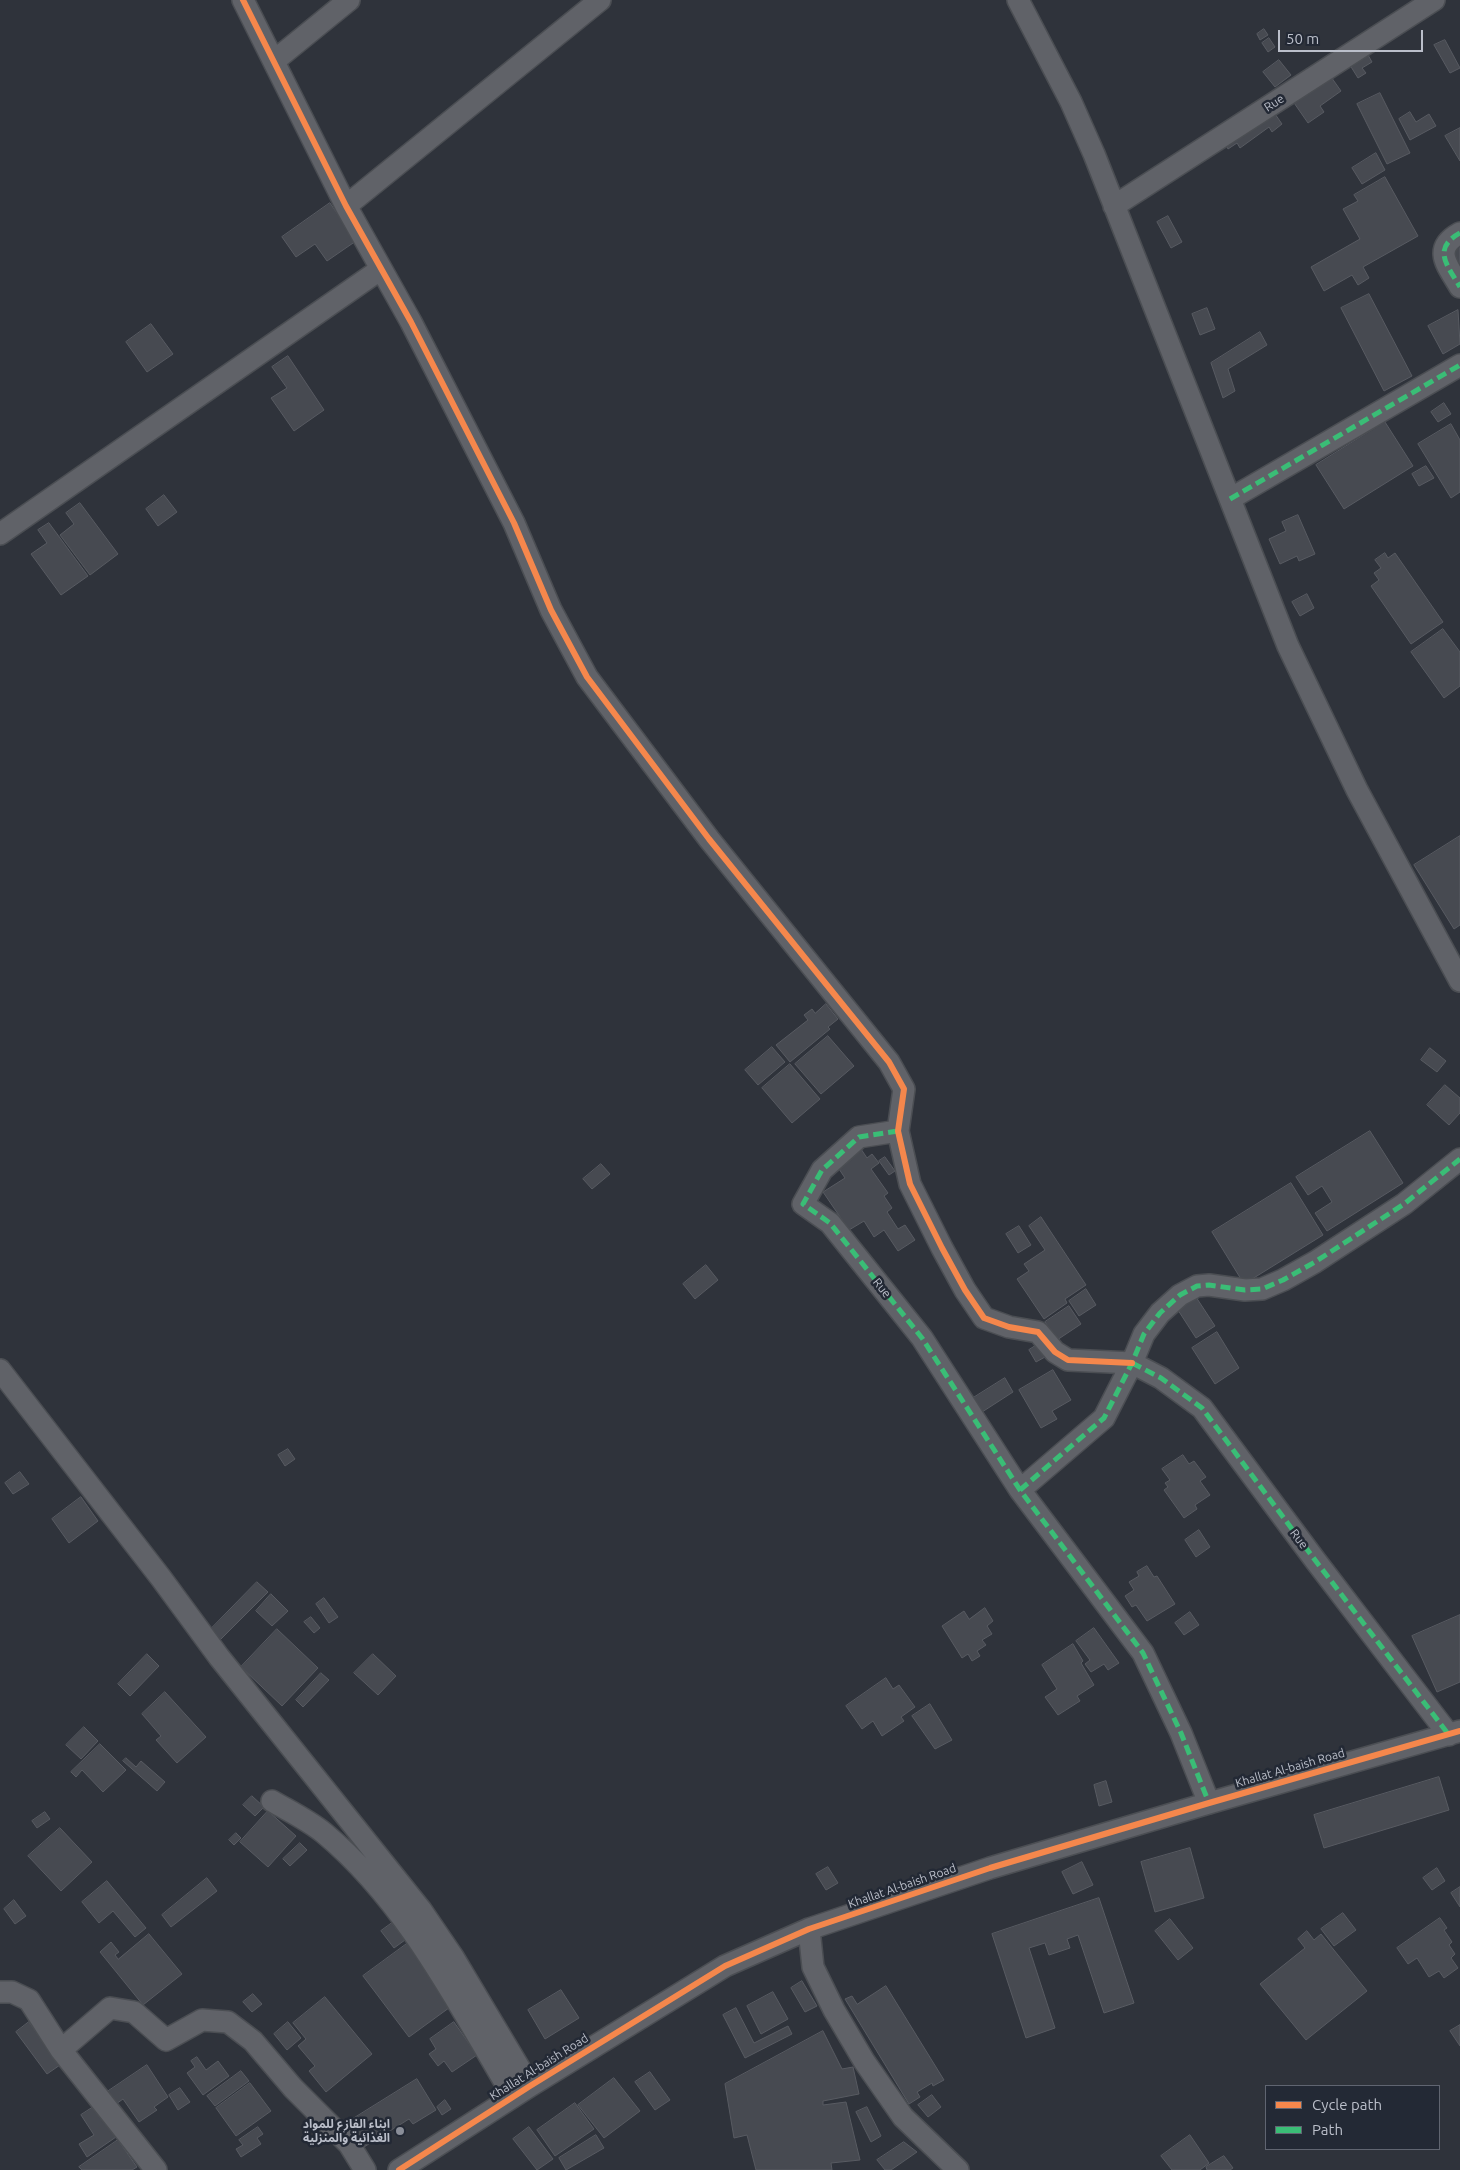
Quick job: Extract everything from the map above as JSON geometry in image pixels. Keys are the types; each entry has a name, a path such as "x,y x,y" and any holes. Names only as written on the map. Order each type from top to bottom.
{"street":[{"path":"243,0 346,206 411,322 514,523 551,610 586,677 709,839 889,1062 904,1089 898,1131 910,1184 951,1264 984,1318 1009,1327 1038,1332 1055,1352 1068,1360 1132,1363"},
{"path":"274,61 349,0"},
{"path":"346,206 600,0"},
{"path":"1018,0 1071,102 1288,646 1358,790 1460,981"},
{"name":"Rue","path":"1114,206 1434,0"},
{"path":"1460,233 1447,243 1444,259 1460,287"},
{"path":"0,534 381,269"},
{"path":"1230,499 1460,365"},
{"name":"Rue","path":"898,1131 859,1137 822,1170 803,1204 830,1222 922,1338 1020,1490 1142,1653 1182,1733 1209,1803"},
{"path":"1020,1490 1104,1418 1132,1363 1144,1334 1160,1313 1180,1295 1198,1286 1209,1285 1245,1290 1262,1289 1283,1280 1316,1262 1404,1204 1460,1159"},
{"name":"Rue","path":"1132,1363 1161,1378 1202,1408 1315,1560 1454,1733"},
{"path":"0,1370 161,1578 219,1657 422,1910 453,1957 522,2091"},
{"name":"Khallat Al-baish Road","path":"398,2170 725,1966 810,1929 990,1868 1454,1733"},
{"path":"272,1801 322,1831 362,1867 407,1922 522,2091"},
{"path":"810,1929 813,1967 834,2010 864,2061 903,2117 958,2170"},
{"path":"0,1992 12,1992 29,2000 61,2050 156,2170"},
{"path":"61,2050 110,2008 134,2012 166,2040 202,2020 228,2022 253,2041 293,2088 349,2144 365,2170"}],"building":[{"path":"1264,29 1268,35 1260,40 1257,34"},
{"path":"1269,38 1275,47 1268,52 1262,43"},
{"path":"1445,40 1460,68 1450,73 1434,45"},
{"path":"1362,53 1364,58 1368,55 1372,62 1362,68 1366,73 1358,78 1348,62"},
{"path":"1279,60 1291,75 1275,87 1263,72"},
{"path":"1329,74 1341,91 1320,106 1324,112 1308,123 1292,100"},
{"path":"1380,93 1410,153 1387,164 1357,104"},
{"path":"1273,111 1282,124 1272,132 1269,127 1240,148 1237,143 1228,149 1226,145"},
{"path":"1410,112 1416,122 1429,114 1436,126 1410,140 1399,119"},
{"path":"1460,128 1460,161 1445,136"},
{"path":"1376,153 1385,170 1362,184 1352,168"},
{"path":"1385,177 1418,236 1363,267 1369,278 1358,285 1352,275 1324,291 1311,267 1360,239 1343,209 1358,201 1354,195"},
{"path":"330,203 356,241 327,261 315,244 296,257 282,237"},
{"path":"1168,216 1182,242 1171,248 1157,222"},
{"path":"1460,247 1460,265 1452,252"},
{"path":"1369,294 1412,376 1384,391 1341,308"},
{"path":"1207,308 1215,329 1200,335 1192,314"},
{"path":"1458,310 1460,344 1443,354 1428,326"},
{"path":"151,324 173,354 147,372 126,342"},
{"path":"1260,332 1267,345 1228,369 1235,391 1223,398 1211,363"},
{"path":"288,356 324,410 294,431 271,398 287,388 272,367"},
{"path":"1444,403 1451,414 1438,422 1431,412"},
{"path":"1385,422 1413,466 1344,509 1316,465"},
{"path":"1451,424 1460,440 1460,492 1451,498 1418,444"},
{"path":"1426,466 1434,478 1419,486 1412,474"},
{"path":"164,495 177,512 158,526 146,509"},
{"path":"80,503 118,554 90,575 60,535 74,524 66,513"},
{"path":"1298,515 1315,554 1299,561 1297,556 1280,564 1269,539 1286,531 1282,522"},
{"path":"49,523 88,576 61,595 31,554 47,543 38,530"},
{"path":"1385,553 1388,558 1395,553 1443,622 1411,644 1371,586 1379,580 1374,573 1381,568 1375,560"},
{"path":"1307,594 1314,608 1300,616 1292,602"},
{"path":"1443,629 1460,652 1460,686 1444,698 1411,652"},
{"path":"1460,836 1460,925 1454,929 1414,865"},
{"path":"826,1004 838,1019 828,1027 830,1029 790,1062 776,1045 808,1020 804,1015 812,1009 815,1013"},
{"path":"828,1036 854,1066 821,1094 795,1064"},
{"path":"772,1047 785,1062 758,1085 745,1070"},
{"path":"1430,1048 1446,1061 1437,1072 1421,1060"},
{"path":"790,1064 820,1099 792,1123 762,1088"},
{"path":"1445,1085 1460,1098 1460,1113 1449,1125 1427,1105"},
{"path":"1370,1131 1403,1183 1327,1231 1315,1213 1332,1202 1322,1186 1308,1195 1296,1177"},
{"path":"861,1149 867,1158 872,1154 879,1163 871,1169 888,1193 884,1196 892,1208 887,1212 898,1229 905,1225 915,1240 898,1251 884,1230 874,1237 864,1221 849,1230 823,1192 845,1178 837,1166"},
{"path":"885,1157 895,1171 889,1175 879,1161"},
{"path":"601,1164 610,1174 592,1189 583,1179"},
{"path":"1291,1183 1323,1235 1244,1284 1212,1232"},
{"path":"1041,1217 1086,1285 1065,1299 1067,1303 1044,1319 1017,1279 1029,1271 1024,1264 1045,1250 1029,1226"},
{"path":"1019,1226 1031,1245 1018,1253 1006,1234"},
{"path":"706,1265 718,1280 695,1299 683,1284"},
{"path":"1086,1289 1096,1305 1079,1316 1069,1301"},
{"path":"1194,1294 1215,1326 1196,1338 1176,1307"},
{"path":"1069,1306 1081,1324 1057,1340 1045,1322"},
{"path":"1217,1332 1239,1368 1215,1384 1192,1348"},
{"path":"1037,1345 1045,1357 1036,1362 1029,1350"},
{"path":"1053,1370 1071,1400 1052,1411 1057,1419 1041,1428 1019,1390"},
{"path":"1005,1378 1013,1392 979,1414 970,1400"},
{"path":"288,1449 295,1459 285,1466 278,1455"},
{"path":"1183,1455 1189,1464 1194,1461 1206,1477 1200,1481 1210,1495 1195,1505 1197,1509 1184,1518 1164,1490 1168,1487 1165,1483 1170,1480 1162,1469"},
{"path":"20,1472 29,1484 13,1494 5,1483"},
{"path":"81,1497 98,1521 69,1543 52,1519"},
{"path":"1199,1530 1210,1547 1196,1557 1185,1540"},
{"path":"1147,1566 1154,1577 1157,1576 1175,1604 1147,1621 1136,1605 1132,1607 1125,1596 1134,1590 1129,1582 1139,1576 1137,1572"},
{"path":"257,1582 268,1592 219,1641 209,1631"},
{"path":"271,1594 288,1611 272,1626 256,1611"},
{"path":"324,1598 338,1617 329,1623 316,1604"},
{"path":"985,1608 993,1621 987,1626 992,1634 982,1640 986,1645 977,1651 980,1656 972,1661 968,1654 962,1658 942,1626 964,1611 969,1619"},
{"path":"1190,1612 1199,1625 1184,1635 1175,1623"},
{"path":"1460,1615 1460,1682 1437,1692 1412,1636"},
{"path":"311,1617 320,1628 314,1633 304,1622"},
{"path":"1094,1628 1119,1663 1108,1670 1104,1664 1091,1672 1085,1664 1090,1660 1076,1641"},
{"path":"277,1629 318,1668 282,1706 241,1667"},
{"path":"1073,1644 1083,1661 1081,1663 1094,1685 1077,1696 1080,1701 1058,1715 1045,1697 1057,1689 1042,1665"},
{"path":"147,1654 159,1666 130,1696 118,1684"},
{"path":"373,1654 396,1676 378,1695 354,1673"},
{"path":"321,1673 329,1680 303,1707 296,1700"},
{"path":"886,1678 893,1689 899,1685 915,1707 901,1717 904,1721 882,1736 873,1721 862,1729 846,1706"},
{"path":"165,1692 206,1737 177,1763 156,1740 161,1736 142,1714"},
{"path":"930,1704 952,1740 935,1749 912,1716"},
{"path":"84,1727 98,1741 81,1759 66,1745"},
{"path":"100,1744 126,1770 103,1792 82,1770 76,1777 71,1772"},
{"path":"126,1758 136,1767 141,1761 165,1782 157,1791 123,1761"},
{"path":"1439,1777 1449,1810 1324,1848 1314,1815"},
{"path":"1106,1781 1112,1802 1099,1806 1094,1785"},
{"path":"252,1796 264,1807 255,1816 243,1805"},
{"path":"268,1811 296,1836 268,1867 240,1842"},
{"path":"45,1812 50,1819 37,1828 32,1821"},
{"path":"60,1828 92,1862 61,1891 28,1856"},
{"path":"236,1833 241,1838 234,1845 229,1840"},
{"path":"300,1843 307,1850 290,1866 283,1859"},
{"path":"1190,1848 1204,1898 1155,1912 1141,1862"},
{"path":"1082,1862 1093,1885 1073,1894 1062,1872"},
{"path":"828,1867 838,1883 826,1890 816,1874"},
{"path":"1437,1868 1445,1881 1432,1890 1423,1878"},
{"path":"207,1878 217,1891 171,1927 162,1915"},
{"path":"107,1881 146,1928 135,1937 113,1911 99,1923 82,1902"},
{"path":"1460,1887 1460,1907 1451,1893"},
{"path":"1099,1898 1134,2003 1104,2013 1078,1935 1067,1939 1070,1948 1049,1955 1045,1943 1029,1948 1055,2028 1026,2038 992,1934"},
{"path":"14,1900 26,1916 15,1924 4,1909"},
{"path":"1343,1913 1356,1930 1334,1946 1321,1929"},
{"path":"1440,1918 1447,1928 1444,1930 1452,1942 1449,1945 1455,1954 1451,1958 1458,1968 1444,1978 1439,1971 1429,1977 1417,1958 1408,1964 1397,1948"},
{"path":"1170,1919 1193,1948 1178,1960 1155,1931"},
{"path":"392,1923 405,1940 394,1948 381,1931"},
{"path":"1307,1931 1314,1940 1321,1934 1367,1991 1306,2040 1260,1984 1305,1948 1298,1939"},
{"path":"149,1934 182,1974 143,2005 100,1952 111,1942 119,1952 115,1955 118,1959"},
{"path":"408,1943 453,2005 409,2037 363,1976"},
{"path":"802,1981 817,2006 805,2012 791,1988"},
{"path":"886,1986 944,2080 933,2086 932,2083 917,2092 920,2097 909,2104 845,1999 852,1996 857,2004"},
{"path":"561,1990 579,2018 545,2039 528,2010"},
{"path":"773,1992 788,2019 761,2034 747,2006"},
{"path":"253,1994 262,2004 252,2012 243,2002"},
{"path":"325,1997 372,2054 326,2092 309,2071 315,2066 298,2046 306,2039 293,2023"},
{"path":"736,2008 754,2043 788,2026 792,2034 745,2058 723,2015"},
{"path":"29,2022 60,2065 47,2074 16,2032"},
{"path":"288,2022 301,2038 287,2050 274,2034"},
{"path":"454,2022 477,2055 452,2072 444,2061 438,2066 429,2054 436,2049 430,2039"},
{"path":"1460,2025 1460,2046 1450,2031"},
{"path":"823,2031 842,2069 853,2067 859,2094 823,2101 823,2105 846,2102 860,2160 831,2163 832,2170 756,2170 747,2135 734,2138 725,2084"},
{"path":"197,2057 206,2070 218,2061 229,2076 203,2095 187,2073 195,2067 191,2061"},
{"path":"147,2065 168,2097 154,2107 157,2110 139,2122 123,2099 116,2104 107,2092"},
{"path":"241,2071 249,2081 215,2106 207,2096"},
{"path":"650,2072 670,2100 655,2110 635,2082"},
{"path":"614,2078 640,2111 604,2138 578,2105"},
{"path":"417,2079 436,2110 413,2124 409,2119 364,2147 348,2122"},
{"path":"250,2083 271,2111 236,2136 216,2108"},
{"path":"180,2088 190,2102 178,2110 169,2095"},
{"path":"932,2095 941,2107 928,2117 918,2105"},
{"path":"445,2100 451,2109 442,2115 437,2107"},
{"path":"575,2103 594,2129 555,2156 537,2130"},
{"path":"95,2106 116,2137 87,2157 79,2144 94,2135 81,2115"},
{"path":"867,2107 881,2136 871,2142 856,2112"},
{"path":"258,2127 263,2134 257,2138 261,2144 241,2157 236,2149 243,2145 239,2140"},
{"path":"529,2127 553,2159 537,2170 513,2139"},
{"path":"596,2135 604,2148 566,2170 559,2158"},
{"path":"1190,2135 1209,2163 1200,2170 1172,2170 1161,2156"},
{"path":"118,2140 137,2167 132,2170 82,2170 79,2167"},
{"path":"904,2142 917,2152 891,2170 885,2170 877,2160"},
{"path":"1224,2156 1233,2168 1230,2170 1207,2170 1206,2167"}],"marked path":[{"path":"1460,233 1451,239 1446,245 1444,252 1447,265 1460,287"},
{"path":"1230,499 1460,365"},
{"path":"898,1131 859,1137 822,1170 803,1204 830,1223 922,1338 1020,1490 1143,1653 1181,1733 1209,1803"},
{"path":"1020,1490 1104,1418 1132,1363 1144,1334 1160,1313 1180,1295 1197,1286 1209,1285 1245,1290 1262,1289 1283,1280 1315,1262 1404,1204 1460,1159"},
{"path":"1132,1363 1161,1378 1202,1408 1449,1735"}],"cycle path":[{"path":"243,0 346,206 411,322 514,523 551,610 587,677 709,839 889,1062 904,1089 898,1131 910,1184 965,1290 984,1318 1009,1327 1038,1332 1055,1352 1068,1360 1132,1363"},
{"path":"399,2170 530,2086 725,1966 809,1929 990,1868 1460,1731"}],"place":[{"name":"ابناء الفازع للمواد الغذائية والمنزلية","path":"400,2131"}]}
